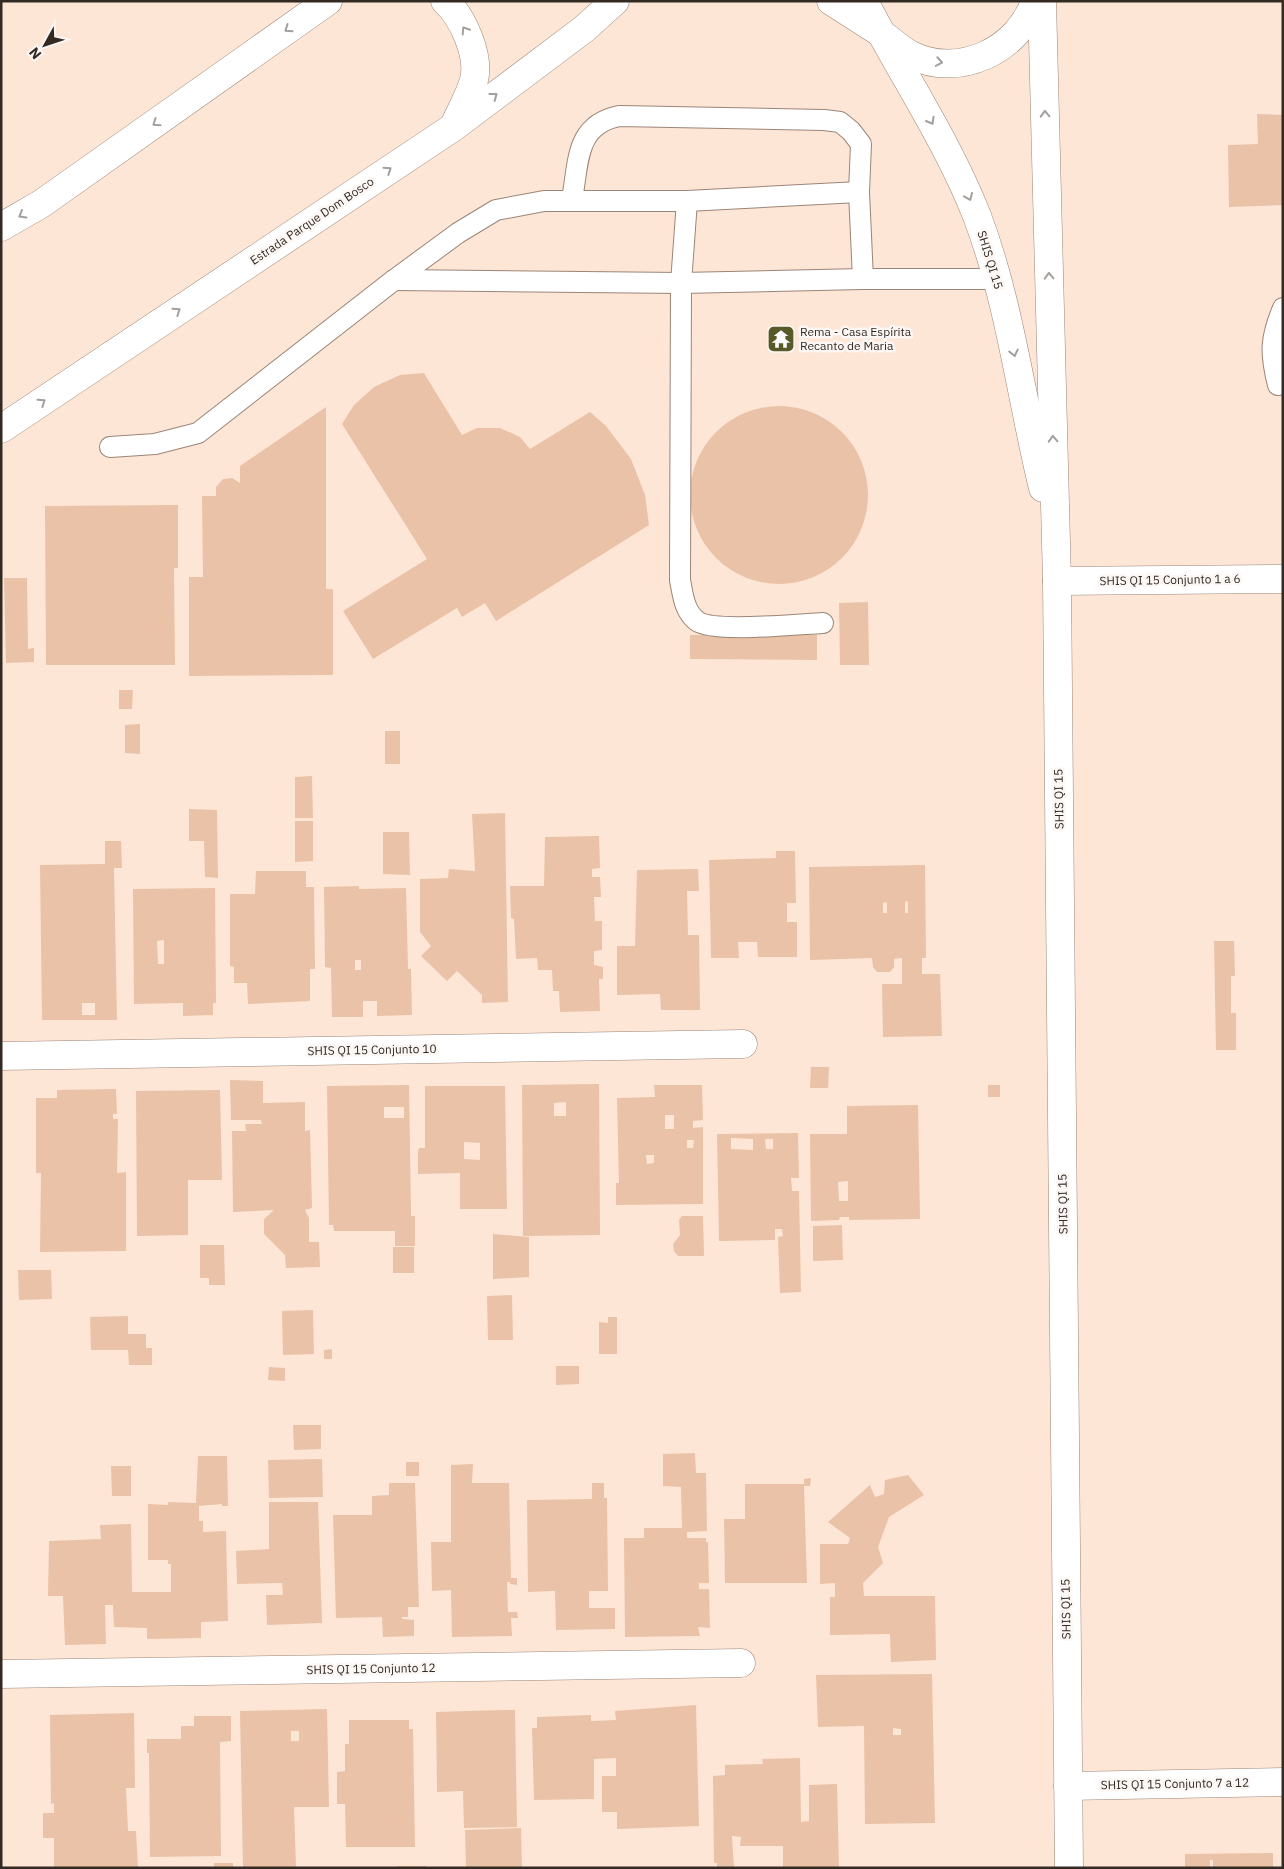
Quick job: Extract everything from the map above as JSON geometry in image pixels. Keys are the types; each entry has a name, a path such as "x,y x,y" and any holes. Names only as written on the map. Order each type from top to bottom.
{"street":[{"path":"1,227 41,204 328,1"},
{"path":"445,1 470,37 474,59 474,79 455,126"},
{"name":"Estrada Parque Dom Bosco","path":"1,429 455,126 584,29 615,1"},
{"path":"584,29 635,1"},
{"path":"832,1 912,56 943,64 971,61 1000,49 1020,28 1035,1"},
{"name":"SHIS QI 15","path":"864,1 949,152 977,217 997,279 1056,540"},
{"name":"SHIS QI 15","path":"1042,1 1057,581 1069,1868"},
{"name":"SHIS QI 15 Conjunto 1 a 6","path":"1057,581 1283,579"},
{"name":"SHIS QI 15 Conjunto 10","path":"1,1056 743,1044"},
{"name":"SHIS QI 15 Conjunto 12","path":"1,1674 741,1663"},
{"name":"SHIS QI 15 Conjunto 7 a 12","path":"1068,1786 1283,1782"}],"lane":[{"path":"572,200 583,141 588,131 605,119 619,116 824,120 840,122 851,131 861,144 859,192 863,279"},
{"path":"110,447 155,444 198,433 394,280 458,233 496,210 544,201 687,201 859,192"},
{"path":"687,201 681,283 680,580 687,611 698,622 716,628 823,623"},
{"path":"394,280 681,283 863,279 997,279"},
{"path":"1278,385 1272,361 1273,331 1283,308"}],"building":[{"path":"1257,114 1283,115 1283,205 1229,207 1228,145 1258,144"},
{"path":"424,373 462,435 477,428 500,428 520,437 530,449 590,412 606,426 631,459 645,495 649,525 496,621 485,603 462,617 457,608 373,659 343,611 427,559 342,424 354,405 374,387 400,375"},
{"path":"770,406 788,406 805,409 821,416 836,426 848,438 858,453 865,469 868,495 867,512 862,529 848,552 836,564 821,574 805,581 788,584 770,584 753,581 737,574 722,564 710,552 700,537 693,521 690,504 690,486 693,469 700,453 710,438 722,426 737,416 753,409"},
{"path":"326,407 326,589 333,589 333,675 189,676 189,577 203,577 202,496 216,496 216,487 223,479 232,478 240,483 240,466"},
{"path":"178,505 178,568 174,568 175,665 46,665 45,506"},
{"path":"4,578 27,578 28,649 34,648 34,662 6,663"},
{"path":"868,602 869,665 840,665 839,603"},
{"path":"690,635 817,635 817,660 690,659"},
{"path":"119,690 133,690 132,709 119,709"},
{"path":"140,724 140,754 125,753 125,725"},
{"path":"385,731 400,731 400,764 385,764"},
{"path":"312,776 313,818 295,818 295,777"},
{"path":"189,809 217,810 218,878 205,877 204,841 189,841"},
{"path":"505,813 508,1002 482,1003 482,995 457,971 447,981 421,956 431,946 420,932 420,879 448,878 449,869 475,871 472,814"},
{"path":"295,821 313,821 313,861 295,862"},
{"path":"383,832 409,832 410,875 383,874"},
{"path":"599,836 600,868 592,869 592,877 600,877 601,897 594,897 595,921 602,921 602,950 594,951 594,965 603,967 603,979 599,979 600,1011 560,1012 559,991 553,991 552,970 538,970 537,958 516,959 514,919 511,918 510,886 544,886 545,837"},
{"path":"105,841 121,841 122,868 114,868 117,1020 42,1020 40,865 105,864","holes":["82,1003 95,1003 95,1015 82,1015"]},
{"path":"776,851 795,851 796,903 787,903 787,922 797,922 797,957 758,957 757,942 738,942 739,958 711,958 709,860 776,858"},
{"path":"925,865 926,958 922,958 922,974 940,974 942,1036 883,1037 882,984 902,984 902,958 894,959 894,967 890,972 877,972 873,967 872,958 810,960 809,867","holes":["908,901 908,913 905,913 905,902","887,902 887,913 883,913 883,903"]},
{"path":"698,869 699,891 687,891 688,935 699,935 700,1010 661,1010 660,994 617,995 617,946 635,946 637,870"},
{"path":"256,871 306,871 306,887 314,887 315,969 310,969 310,1001 248,1004 247,983 234,983 234,967 230,966 230,894 255,894"},
{"path":"359,886 359,889 406,888 408,969 411,969 412,1015 377,1016 377,1001 363,1001 363,1017 332,1017 331,968 325,967 324,887","holes":["355,960 361,960 361,970 355,970"]},
{"path":"215,888 216,1003 213,1003 213,1015 183,1016 183,1003 134,1004 133,889","holes":["164,940 164,964 158,964 157,941"]},
{"path":"1214,941 1234,941 1235,976 1231,976 1231,1013 1236,1013 1236,1050 1216,1050"},
{"path":"811,1067 829,1067 828,1088 810,1088"},
{"path":"230,1080 263,1081 263,1103 305,1102 305,1131 310,1130 312,1208 305,1210 309,1218 309,1242 319,1242 320,1267 286,1268 285,1255 264,1234 264,1219 274,1210 233,1212 232,1131 246,1131 245,1124 262,1124 261,1120 231,1120"},
{"path":"599,1084 600,1235 523,1236 522,1085","holes":["566,1102 566,1116 554,1116 554,1103"]},
{"path":"409,1085 411,1216 415,1216 415,1246 395,1246 395,1231 334,1231 333,1225 329,1225 327,1086","holes":["384,1107 404,1107 404,1118 384,1118"]},
{"path":"654,1085 702,1085 703,1120 693,1121 693,1128 703,1127 703,1204 616,1205 616,1183 619,1183 617,1098 655,1097","holes":["665,1115 674,1115 674,1129 665,1129","687,1140 694,1140 693,1148 687,1148","646,1155 654,1155 654,1163 647,1164"]},
{"path":"988,1085 1000,1085 1000,1097 988,1097"},
{"path":"425,1086 505,1086 507,1209 460,1209 460,1173 418,1174 419,1148 425,1148","holes":["464,1142 480,1143 480,1160 464,1159"]},
{"path":"116,1089 117,1114 113,1114 113,1119 118,1119 117,1173 126,1172 126,1251 40,1252 41,1173 36,1173 36,1098 57,1098 57,1090"},
{"path":"220,1090 222,1180 188,1180 188,1235 137,1236 136,1091"},
{"path":"918,1105 920,1219 849,1220 849,1217 840,1217 839,1220 811,1221 810,1134 847,1134 847,1106","holes":["848,1181 848,1201 839,1201 838,1182"]},
{"path":"798,1133 799,1178 791,1178 792,1191 799,1191 801,1292 780,1293 778,1237 783,1236 782,1229 775,1229 775,1240 719,1241 717,1134","holes":["731,1138 753,1139 753,1150 731,1149","765,1139 773,1139 773,1149 766,1149"]},
{"path":"682,1216 703,1216 704,1256 678,1256 674,1251 673,1244 680,1235 679,1220"},
{"path":"842,1225 843,1260 813,1261 813,1226"},
{"path":"493,1234 529,1237 529,1277 493,1279"},
{"path":"200,1245 224,1245 225,1285 209,1285 209,1278 200,1278"},
{"path":"393,1247 414,1247 414,1273 393,1273"},
{"path":"18,1270 51,1270 52,1299 19,1300"},
{"path":"512,1295 513,1340 488,1340 487,1296"},
{"path":"313,1310 314,1354 283,1355 282,1311"},
{"path":"128,1316 128,1334 146,1334 146,1348 152,1348 152,1365 129,1365 128,1350 91,1350 90,1317"},
{"path":"608,1317 617,1317 617,1354 599,1354 599,1322 608,1323"},
{"path":"332,1349 332,1359 324,1359 324,1350"},
{"path":"556,1366 579,1366 579,1384 556,1385"},
{"path":"269,1367 285,1368 285,1381 268,1380"},
{"path":"293,1425 321,1425 321,1449 294,1450"},
{"path":"695,1453 696,1473 706,1473 707,1531 687,1532 687,1538 706,1538 706,1542 708,1542 709,1583 699,1583 699,1589 709,1589 710,1628 698,1627 700,1636 625,1637 624,1538 644,1538 644,1528 682,1528 681,1487 663,1486 663,1454"},
{"path":"198,1456 227,1456 228,1506 222,1506 222,1504 199,1506 199,1521 203,1521 203,1532 226,1531 228,1621 201,1622 201,1638 147,1639 147,1628 114,1627 113,1605 105,1605 106,1644 65,1645 63,1596 48,1596 49,1541 101,1539 100,1525 131,1524 132,1592 171,1592 171,1564 168,1564 168,1560 148,1560 148,1504 168,1505 168,1502 196,1503"},
{"path":"322,1459 323,1497 269,1498 268,1460"},
{"path":"406,1462 419,1462 419,1476 406,1476"},
{"path":"473,1464 472,1483 509,1483 511,1578 517,1578 517,1585 507,1582 508,1612 517,1612 518,1618 511,1618 512,1636 452,1637 451,1590 432,1591 431,1542 451,1542 451,1465"},
{"path":"111,1466 131,1466 131,1496 112,1496"},
{"path":"908,1475 924,1495 889,1517 878,1547 883,1563 863,1583 864,1596 935,1596 936,1660 891,1662 890,1634 830,1635 830,1597 835,1597 835,1583 820,1584 820,1544 848,1544 850,1538 828,1522 870,1485 875,1497 884,1494 885,1480"},
{"path":"811,1478 810,1486 804,1486 807,1583 725,1583 724,1519 745,1519 745,1484 804,1484 804,1479"},
{"path":"389,1483 415,1483 419,1607 408,1607 408,1617 402,1617 402,1619 414,1620 414,1636 383,1637 382,1617 336,1618 333,1515 372,1515 372,1496 389,1495"},
{"path":"592,1483 604,1483 604,1498 607,1498 608,1591 589,1591 589,1608 615,1608 615,1629 556,1630 555,1591 528,1592 527,1500 592,1499"},
{"path":"269,1502 318,1502 322,1623 267,1625 266,1595 283,1595 282,1583 237,1584 236,1551 269,1549"},
{"path":"932,1674 935,1823 865,1824 864,1726 818,1727 816,1675","holes":["893,1728 901,1729 901,1735 893,1735"]},
{"path":"696,1705 699,1826 617,1829 617,1812 602,1812 602,1776 616,1776 616,1758 594,1759 594,1799 534,1800 532,1728 537,1728 537,1717 591,1715 591,1721 616,1720 615,1711"},
{"path":"327,1709 329,1807 294,1807 296,1868 243,1868 240,1711","holes":["291,1731 299,1731 299,1741 291,1741"]},
{"path":"515,1710 517,1827 464,1828 463,1791 437,1792 436,1712"},
{"path":"134,1713 135,1788 126,1788 128,1831 136,1831 138,1868 54,1868 54,1838 43,1838 43,1813 54,1813 54,1803 51,1804 50,1715"},
{"path":"194,1716 231,1716 231,1741 220,1742 221,1856 150,1857 149,1753 147,1753 147,1739 181,1739 181,1726 194,1726"},
{"path":"349,1720 409,1720 409,1729 413,1729 415,1847 346,1847 345,1804 337,1804 337,1772 345,1771 345,1744 349,1744"},
{"path":"800,1758 801,1822 809,1821 809,1785 837,1784 839,1868 783,1868 783,1846 740,1846 741,1837 732,1836 734,1868 717,1868 717,1863 714,1863 713,1776 725,1775 725,1765 763,1764 762,1759"},
{"path":"521,1828 522,1868 466,1868 465,1830"},
{"path":"1273,1853 1273,1868 1213,1868 1213,1860 1210,1860 1210,1868 1185,1868 1185,1854"},
{"path":"214,1863 233,1863 233,1868 214,1868"},
{"path":"397,1866 426,1866 426,1868 397,1868"}],"place":[{"name":"Rema - Casa Espírita Recanto de Maria","path":"781,339"}]}
